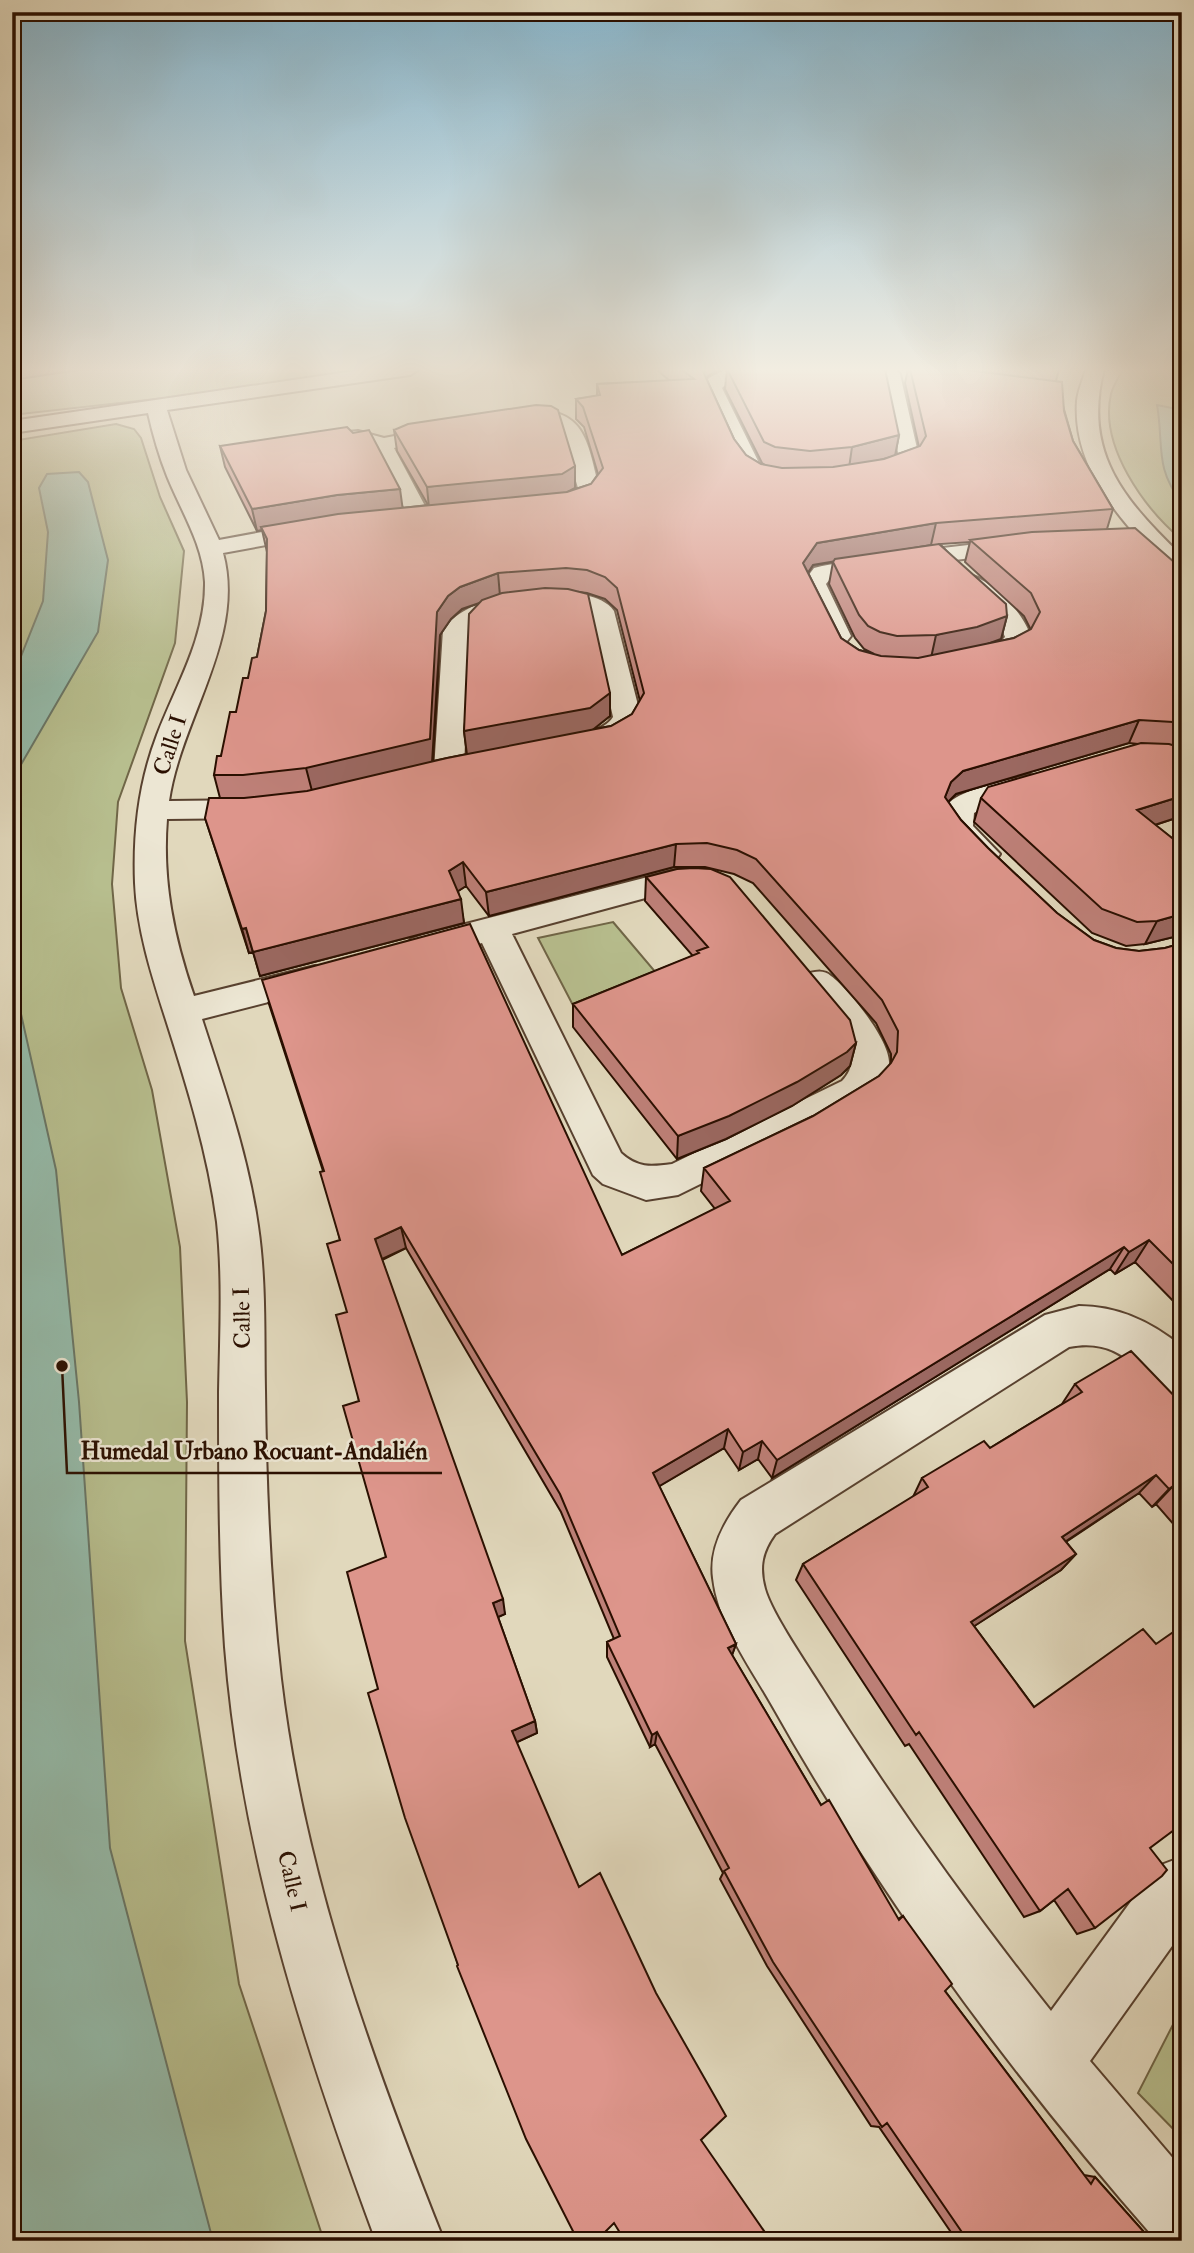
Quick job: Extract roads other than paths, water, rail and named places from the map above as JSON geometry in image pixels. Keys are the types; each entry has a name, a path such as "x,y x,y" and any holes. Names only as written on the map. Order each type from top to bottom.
{"street":[{"name":"Calle I","path":"177,474 210,548 217,583 211,631 172,733 152,810 149,855 152,902 163,956 217,1128 237,1224 244,1302 242,1389 246,1572 255,1684 274,1808 306,1938 351,2081 410,2241"},
{"path":"396,474 420,517"},
{"path":"530,507 567,504 582,498 589,490 584,474"},
{"path":"761,474 777,480 808,480"},
{"path":"846,475 853,474"},
{"path":"1104,474 1123,507 1149,538 1182,570"},
{"path":"396,520 447,515"},
{"path":"210,548 341,526"},
{"path":"1117,539 1149,538"},
{"path":"848,653 815,588 817,576 855,566 1039,544"},
{"path":"942,557 1006,615 1017,628 1018,634 1018,639 1007,650 949,664"},
{"path":"449,771 456,630 466,618 497,607 571,600 596,607 605,616 627,717 619,730 610,736 562,749"},
{"path":"1003,872 960,830 957,815 968,803 1054,777"},
{"path":"152,810 288,807"},
{"path":"388,957 675,880 703,878 729,886"},
{"path":"492,928 607,1164 617,1173 646,1184 678,1179 839,1101 866,1080 871,1066 870,1050 800,962"},
{"path":"181,1012 349,968"},
{"path":"1182,1377 1152,1348 1116,1328 1077,1325 1060,1329 758,1517 743,1535 736,1559 737,1579 743,1601 844,1775 946,1923 1051,2063 1182,2219"},
{"path":"1051,2063 1153,1921 1182,1886"}],"place":[{"name":"Humedal Urbano Rocuant-Andalién","path":"62,1366"}]}
